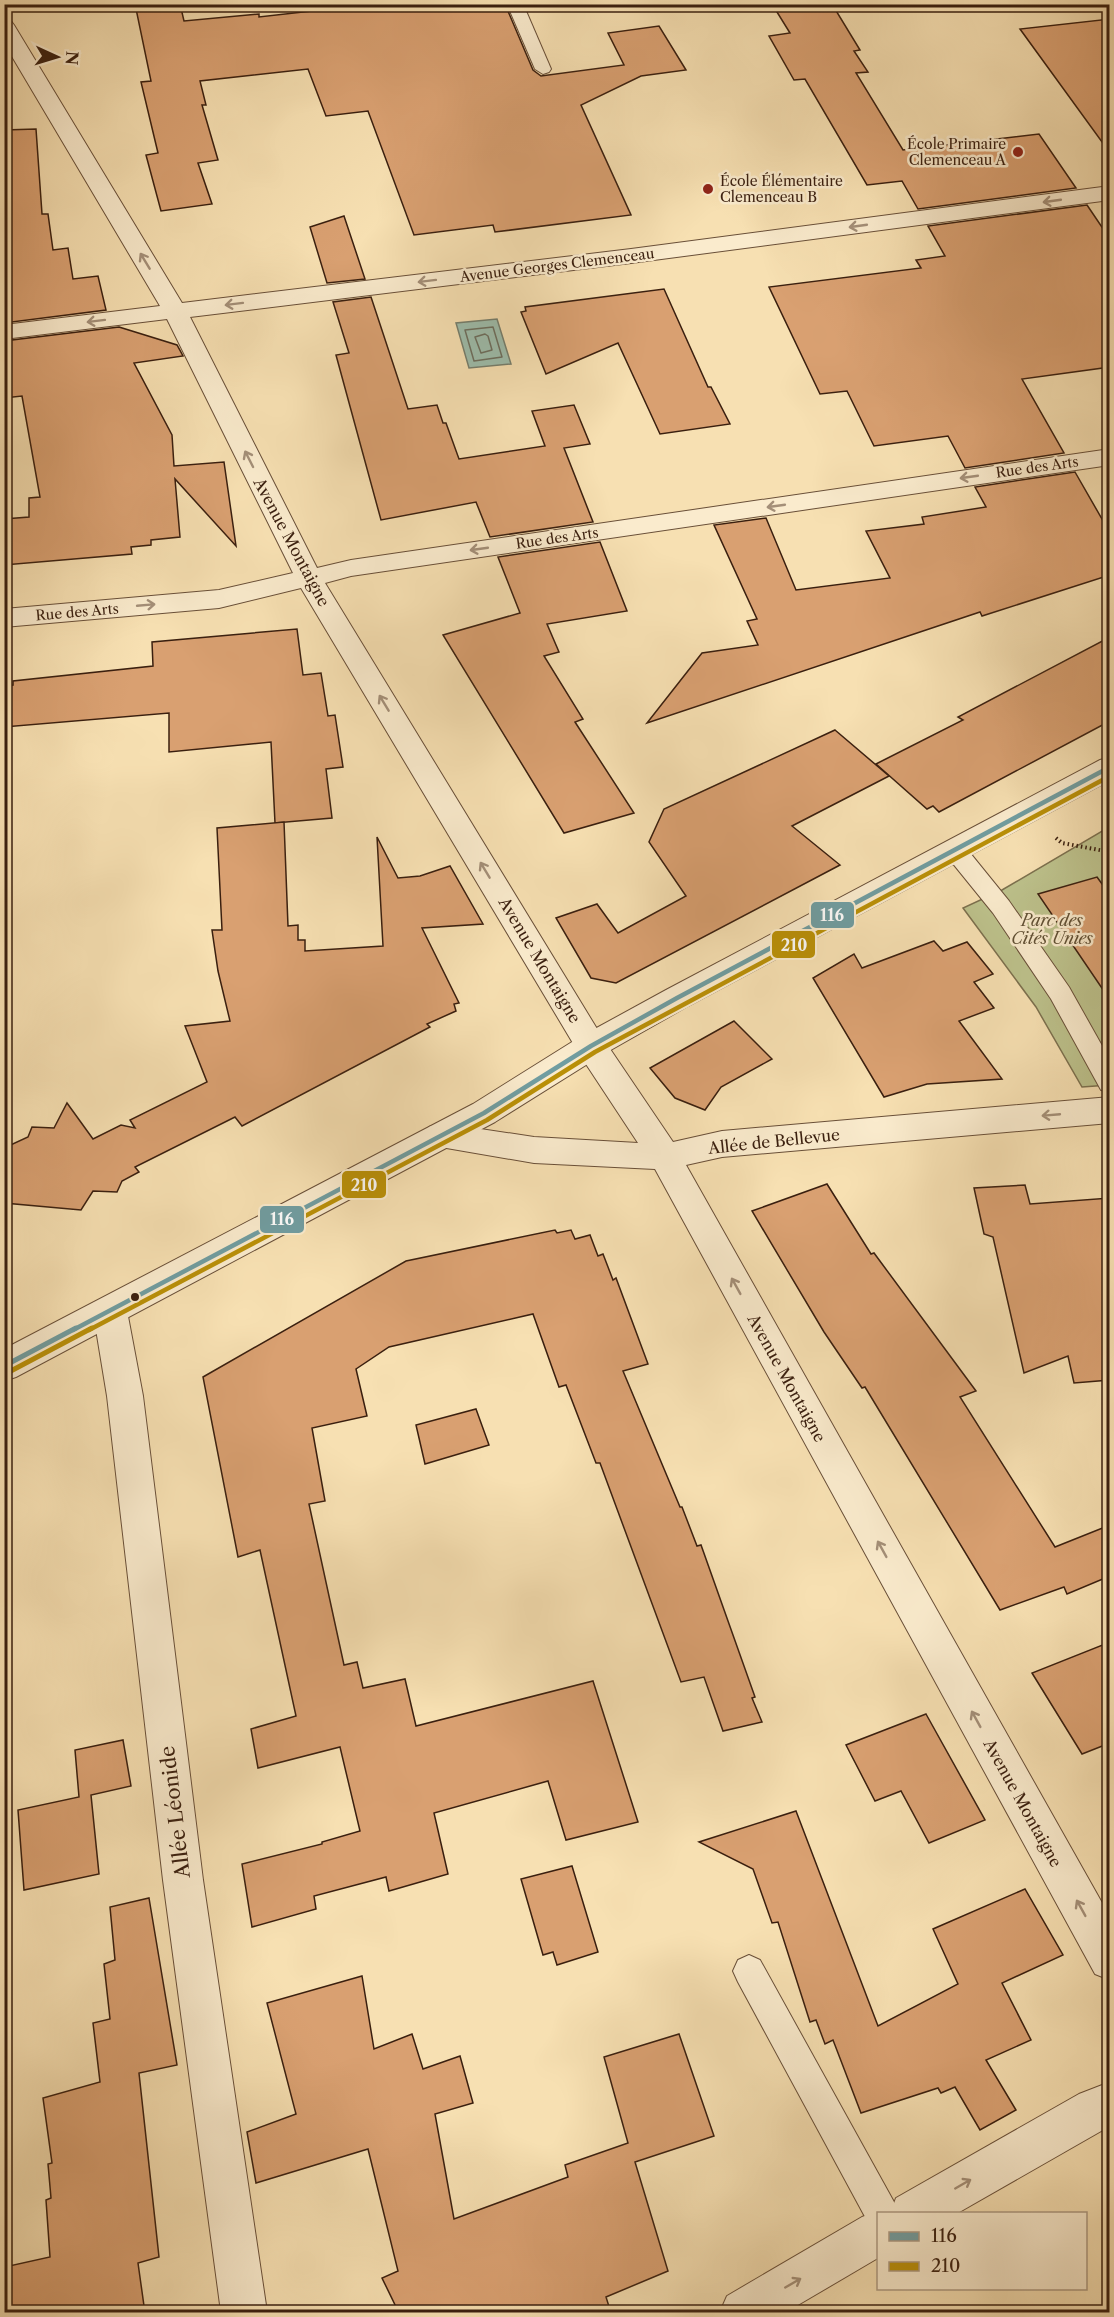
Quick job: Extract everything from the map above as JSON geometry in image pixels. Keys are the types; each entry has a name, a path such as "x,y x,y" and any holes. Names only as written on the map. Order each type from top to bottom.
{"street":[{"name":"Avenue Montaigne","path":"4,24 175,311 309,579 591,1046 665,1157 1110,1959"},
{"name":"Avenue Georges Clemenceau","path":"4,332 632,256 1110,193"},
{"name":"Rue des Arts","path":"4,618 219,599 351,568 1110,457"},
{"path":"4,1366 484,1113 591,1046 1110,767"},
{"name":"Allée de Bellevue","path":"441,1136 534,1150 665,1157 722,1144 1110,1110"},
{"name":"Allée Léonide","path":"110,1311 124,1396 183,1880 244,2313"},
{"path":"915,2212 1094,2109 1110,2104"},
{"path":"742,2313 877,2234"}],"lane":[{"path":"515,4 543,69"},
{"path":"954,849 1001,907 1060,993 1110,1083"},
{"path":"748,1971 881,2212"}],"green space":[{"name":"Parc des Cités Unies","path":"1109,827 1109,1085 1082,1087 1036,1007 963,908 1002,890"}],"water":[{"path":"497,319 511,364 469,368 456,323"}],"building":[{"path":"135,4 180,4 184,21 259,14 259,17 347,7 346,4 505,4 533,70 541,76 624,65 608,33 659,26 686,70 641,76 581,105 631,215 495,232 493,225 414,235 368,111 326,116 308,69 200,81 206,105 202,105 218,160 198,163 212,204 161,211 146,155 158,153 141,82 151,81"},
{"path":"772,4 832,4 860,50 854,51 868,72 856,73 903,150 1039,134 1076,188 918,209 902,181 867,185 805,79 794,80 769,36 790,33"},
{"path":"1110,19 1110,153 1020,29"},
{"path":"36,129 42,214 48,214 53,250 68,248 73,279 98,276 106,310 4,323 4,130"},
{"path":"1087,205 1110,239 1110,367 1022,379 1064,453 965,468 948,436 874,446 847,391 820,394 769,287 921,268 916,260 945,256 928,226"},
{"path":"344,216 365,279 327,283 310,227"},
{"path":"664,289 708,387 711,387 730,424 660,434 618,343 546,374 521,312 526,311 525,307"},
{"path":"371,297 408,409 437,405 459,459 545,446 532,411 574,405 590,444 564,448 593,522 490,537 476,502 381,520 336,355 349,353 333,302"},
{"path":"119,327 177,345 183,356 134,363 172,435 174,466 224,462 236,546 175,479 180,537 151,540 151,545 131,547 132,554 4,565 4,519 29,517 29,498 40,497 22,396 4,398 4,341"},
{"path":"1075,472 1110,533 1110,575 982,616 980,612 647,723 702,653 758,645 747,621 757,619 714,525 766,518 796,590 890,578 866,531 924,524 922,517 986,507 975,487"},
{"path":"600,542 627,611 547,624 559,652 544,656 583,719 575,722 634,813 564,833 443,635 520,613 498,557"},
{"path":"297,629 303,675 321,673 328,716 335,715 343,767 326,769 332,818 275,823 271,742 169,752 169,713 4,727 4,686 13,685 13,681 153,666 152,642"},
{"path":"1110,637 1110,721 939,812 933,806 927,809 876,764 963,720 958,717"},
{"path":"835,730 889,776 792,826 840,865 616,983 591,978 556,918 597,904 618,933 686,896 649,842 664,809"},
{"path":"284,822 288,926 298,925 298,940 305,940 305,951 383,946 377,837 398,878 420,876 450,866 483,924 422,928 459,1003 454,1004 456,1011 427,1024 430,1027 242,1126 235,1117 135,1167 139,1172 122,1181 117,1192 93,1191 81,1210 4,1203 4,1148 28,1137 32,1127 54,1128 67,1103 93,1139 121,1125 135,1128 130,1120 207,1082 185,1026 230,1021 218,971 212,930 222,930 217,828"},
{"path":"1097,877 1110,895 1110,1000 1038,894"},
{"path":"934,941 943,951 967,942 993,974 974,982 994,1008 959,1021 1002,1079 927,1084 884,1097 813,978 854,954 862,968"},
{"path":"734,1021 772,1059 721,1087 705,1110 675,1098 650,1068"},
{"path":"827,1184 871,1254 874,1253 976,1391 960,1397 1055,1547 1110,1525 1110,1576 1067,1594 1064,1587 1000,1610 865,1387 862,1388 824,1332 752,1211"},
{"path":"1025,1185 1030,1204 1110,1198 1110,1380 1074,1383 1068,1356 1024,1373 993,1237 984,1234 974,1188"},
{"path":"555,1230 557,1233 571,1230 575,1239 590,1235 598,1256 603,1254 613,1280 616,1278 648,1364 623,1371 697,1546 701,1545 762,1722 723,1731 704,1677 681,1682 600,1463 596,1463 566,1385 559,1387 533,1314 389,1347 356,1369 367,1416 312,1428 325,1501 309,1504 344,1665 357,1662 363,1688 405,1679 416,1726 593,1681 638,1822 566,1840 548,1781 434,1813 448,1874 389,1891 386,1877 314,1896 316,1909 252,1927 242,1864 322,1844 322,1842 360,1831 340,1747 258,1768 251,1729 296,1716 260,1550 238,1557 203,1377 406,1261"},
{"path":"476,1409 489,1445 425,1464 416,1425"},
{"path":"1110,1642 1110,1743 1082,1754 1032,1673"},
{"path":"926,1714 985,1820 929,1843 901,1791 875,1801 846,1745"},
{"path":"123,1740 131,1786 91,1795 99,1874 24,1890 18,1810 79,1797 75,1750"},
{"path":"796,1811 878,2026 958,1984 933,1929 1025,1889 1063,1955 1002,1983 1031,2040 986,2060 1016,2110 980,2130 955,2087 941,2093 938,2088 861,2113 833,2040 825,2044 816,2020 810,2022 778,1922 772,1923 753,1869 699,1842"},
{"path":"572,1866 598,1952 557,1965 553,1952 543,1955 521,1879"},
{"path":"149,1898 177,2065 139,2073 159,2257 138,2263 145,2313 11,2313 9,2266 50,2257 46,2200 51,2198 48,2164 52,2163 43,2098 100,2082 93,2023 110,2019 104,1964 115,1960 110,1907"},
{"path":"362,1976 374,2049 412,2034 423,2069 460,2056 473,2103 435,2114 454,2219 568,2177 565,2165 628,2143 604,2057 679,2034 714,2136 635,2162 668,2271 606,2297 611,2313 399,2313 382,2278 398,2271 368,2149 256,2183 247,2132 296,2114 267,2003"}],"transit line":[{"name":"116","path":"4,1366 484,1113 591,1046 677,998 1110,767"},
{"name":"210","path":"7,1373 487,1120 595,1052 1110,776"}],"place":[{"name":"École Primaire Clemenceau A","path":"1018,152"},
{"name":"École Élémentaire Clemenceau B","path":"708,189"}]}
